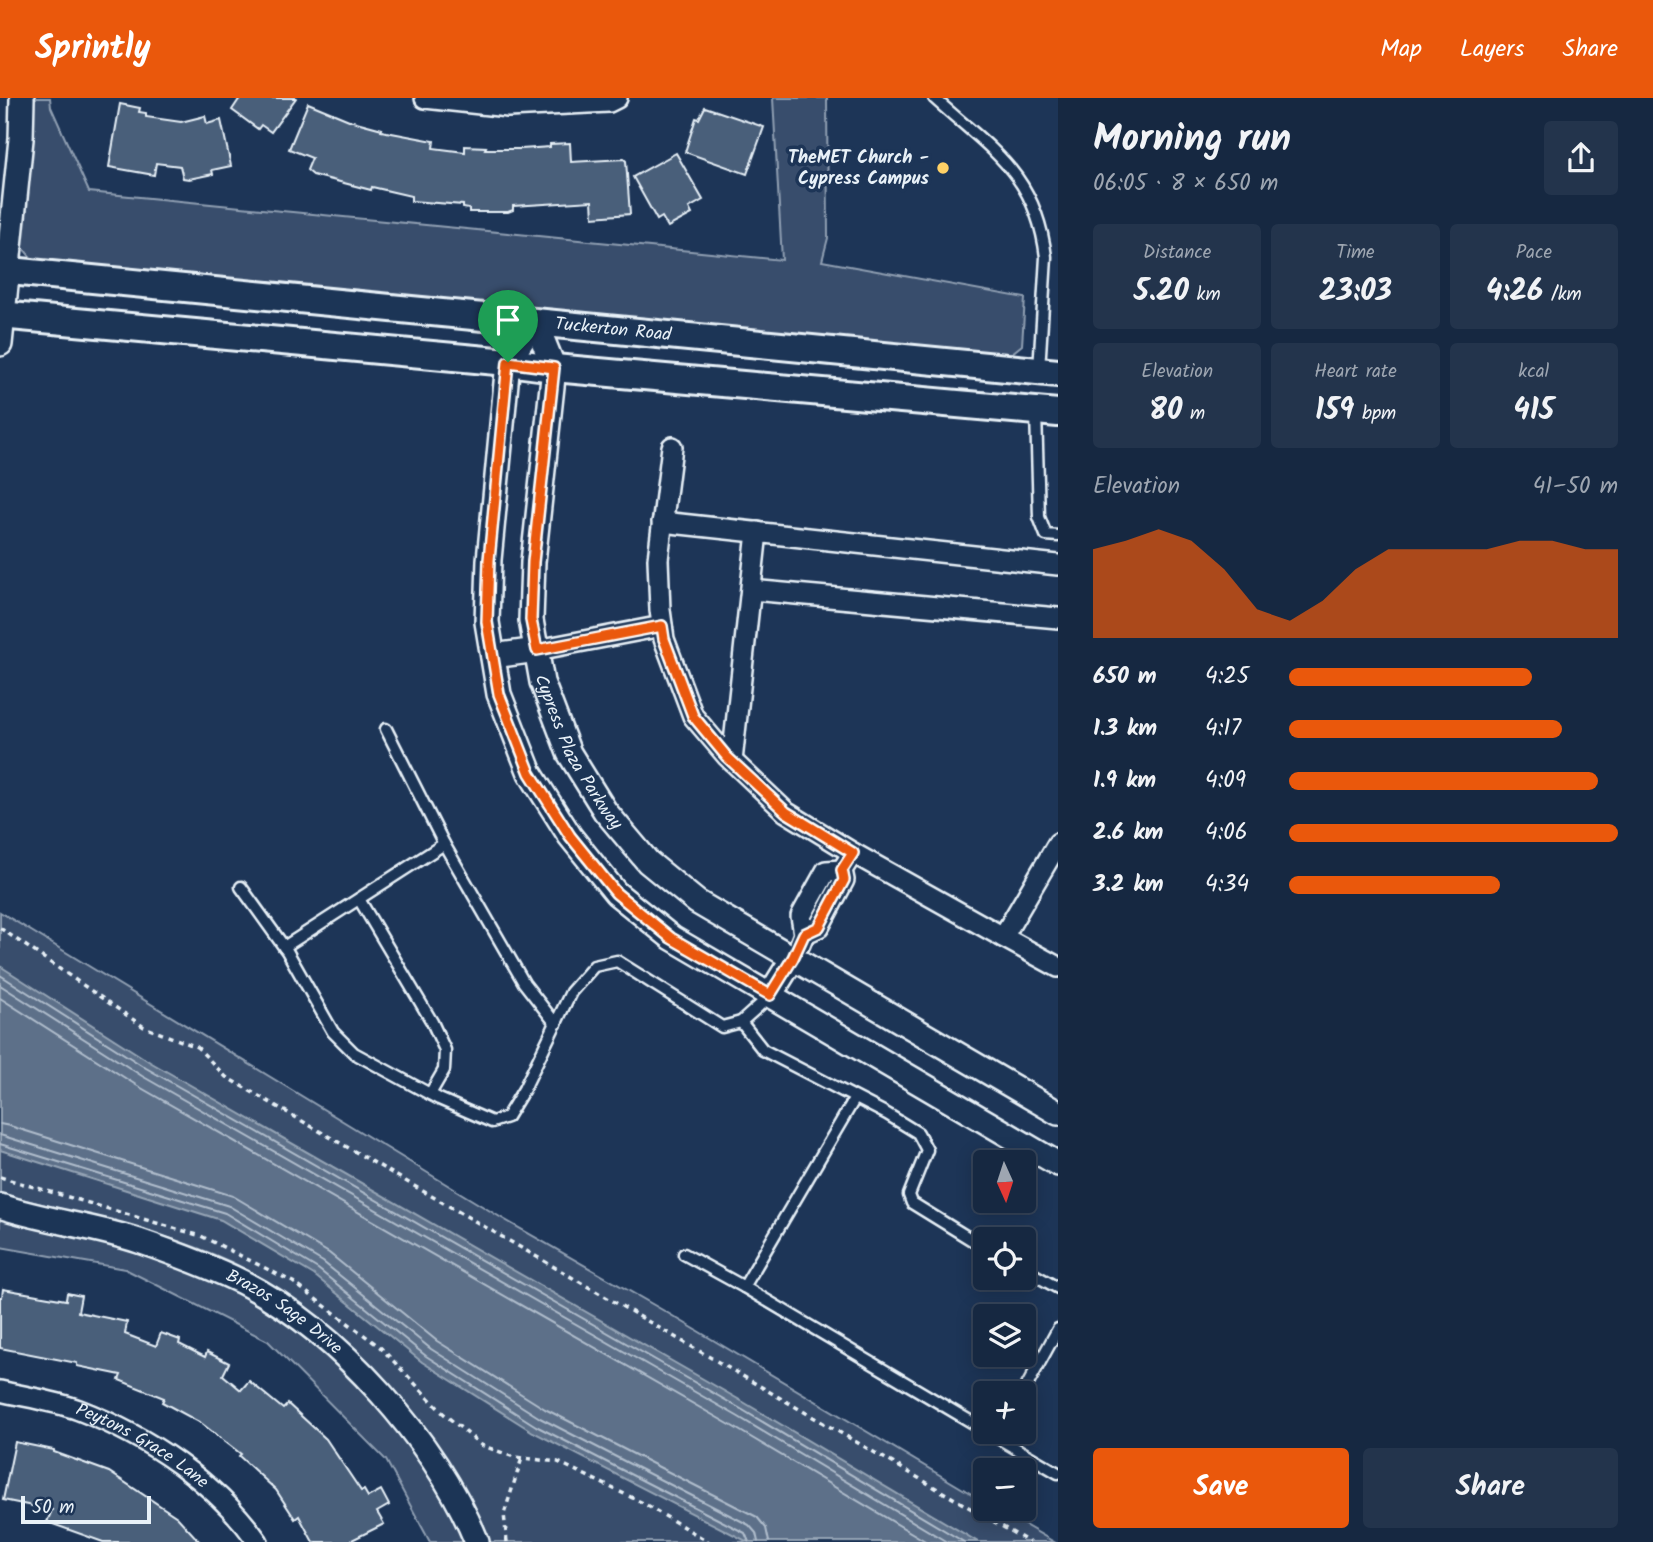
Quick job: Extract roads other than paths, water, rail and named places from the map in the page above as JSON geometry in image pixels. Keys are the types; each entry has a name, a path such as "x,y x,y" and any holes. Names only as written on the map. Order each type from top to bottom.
{"main road":[{"name":"Tuckerton Road","path":"4,271 1049,372"},
{"path":"1,315 1047,412 1049,372"}],"street":[{"path":"0,344 4,271 21,139 22,98"},
{"path":"425,98 508,107 610,102 617,98"},
{"path":"534,321 508,362 489,560 487,622 499,694 530,773 577,846 616,893 671,938 1058,1164"},
{"name":"Cypress Plaza Parkway","path":"534,321 554,368 533,562 531,620 542,682 569,753 605,811 648,862 697,902 1058,1113"},
{"path":"672,447 658,559 662,626 664,639 693,716 732,761 786,812 853,853 1058,967"},
{"path":"662,522 1058,565"},
{"path":"732,761 757,532"},
{"path":"751,590 1058,618"},
{"path":"493,656 662,626"},
{"path":"1003,937 1058,843"},
{"path":"770,995 804,934 819,927 844,880 842,870 853,853"},
{"name":"Brazos Sage Drive","path":"0,1206 135,1240 186,1257 244,1283 296,1316 329,1343 393,1405 438,1471 477,1542"},
{"name":"Peytons Grace Lane","path":"0,1391 78,1409 138,1438 192,1472 241,1518 258,1542"}],"lane":[{"path":"934,98 1001,156 1025,188 1034,207 1044,240 1046,270 1040,321 1049,372"},
{"path":"1047,412 1039,517 1046,535 1058,536"},
{"path":"386,729 444,844 524,983 556,1024"},
{"path":"284,947 444,844"},
{"path":"241,887 284,947 333,1032 354,1053 430,1094 492,1122 507,1117 524,1090 572,992 594,966 617,961 722,1027 741,1022 770,995"},
{"path":"359,899 432,1021 446,1050 444,1070 430,1094"},
{"path":"741,1022 763,1050 918,1133 927,1150 909,1195 912,1203 973,1241"},
{"path":"744,1287 855,1098"},
{"path":"684,1254 973,1423"},
{"path":"1036,1275 1058,1287"},
{"path":"1030,1381 1058,1329"},
{"path":"1014,1444 1058,1473"}],"water":[{"path":"0,966 150,1062 745,1403 978,1542 748,1542 533,1432 422,1362 314,1275 221,1220 0,1150"}],"place":[{"name":"TheMET Church - Cypress Campus","path":"943,168"}]}
